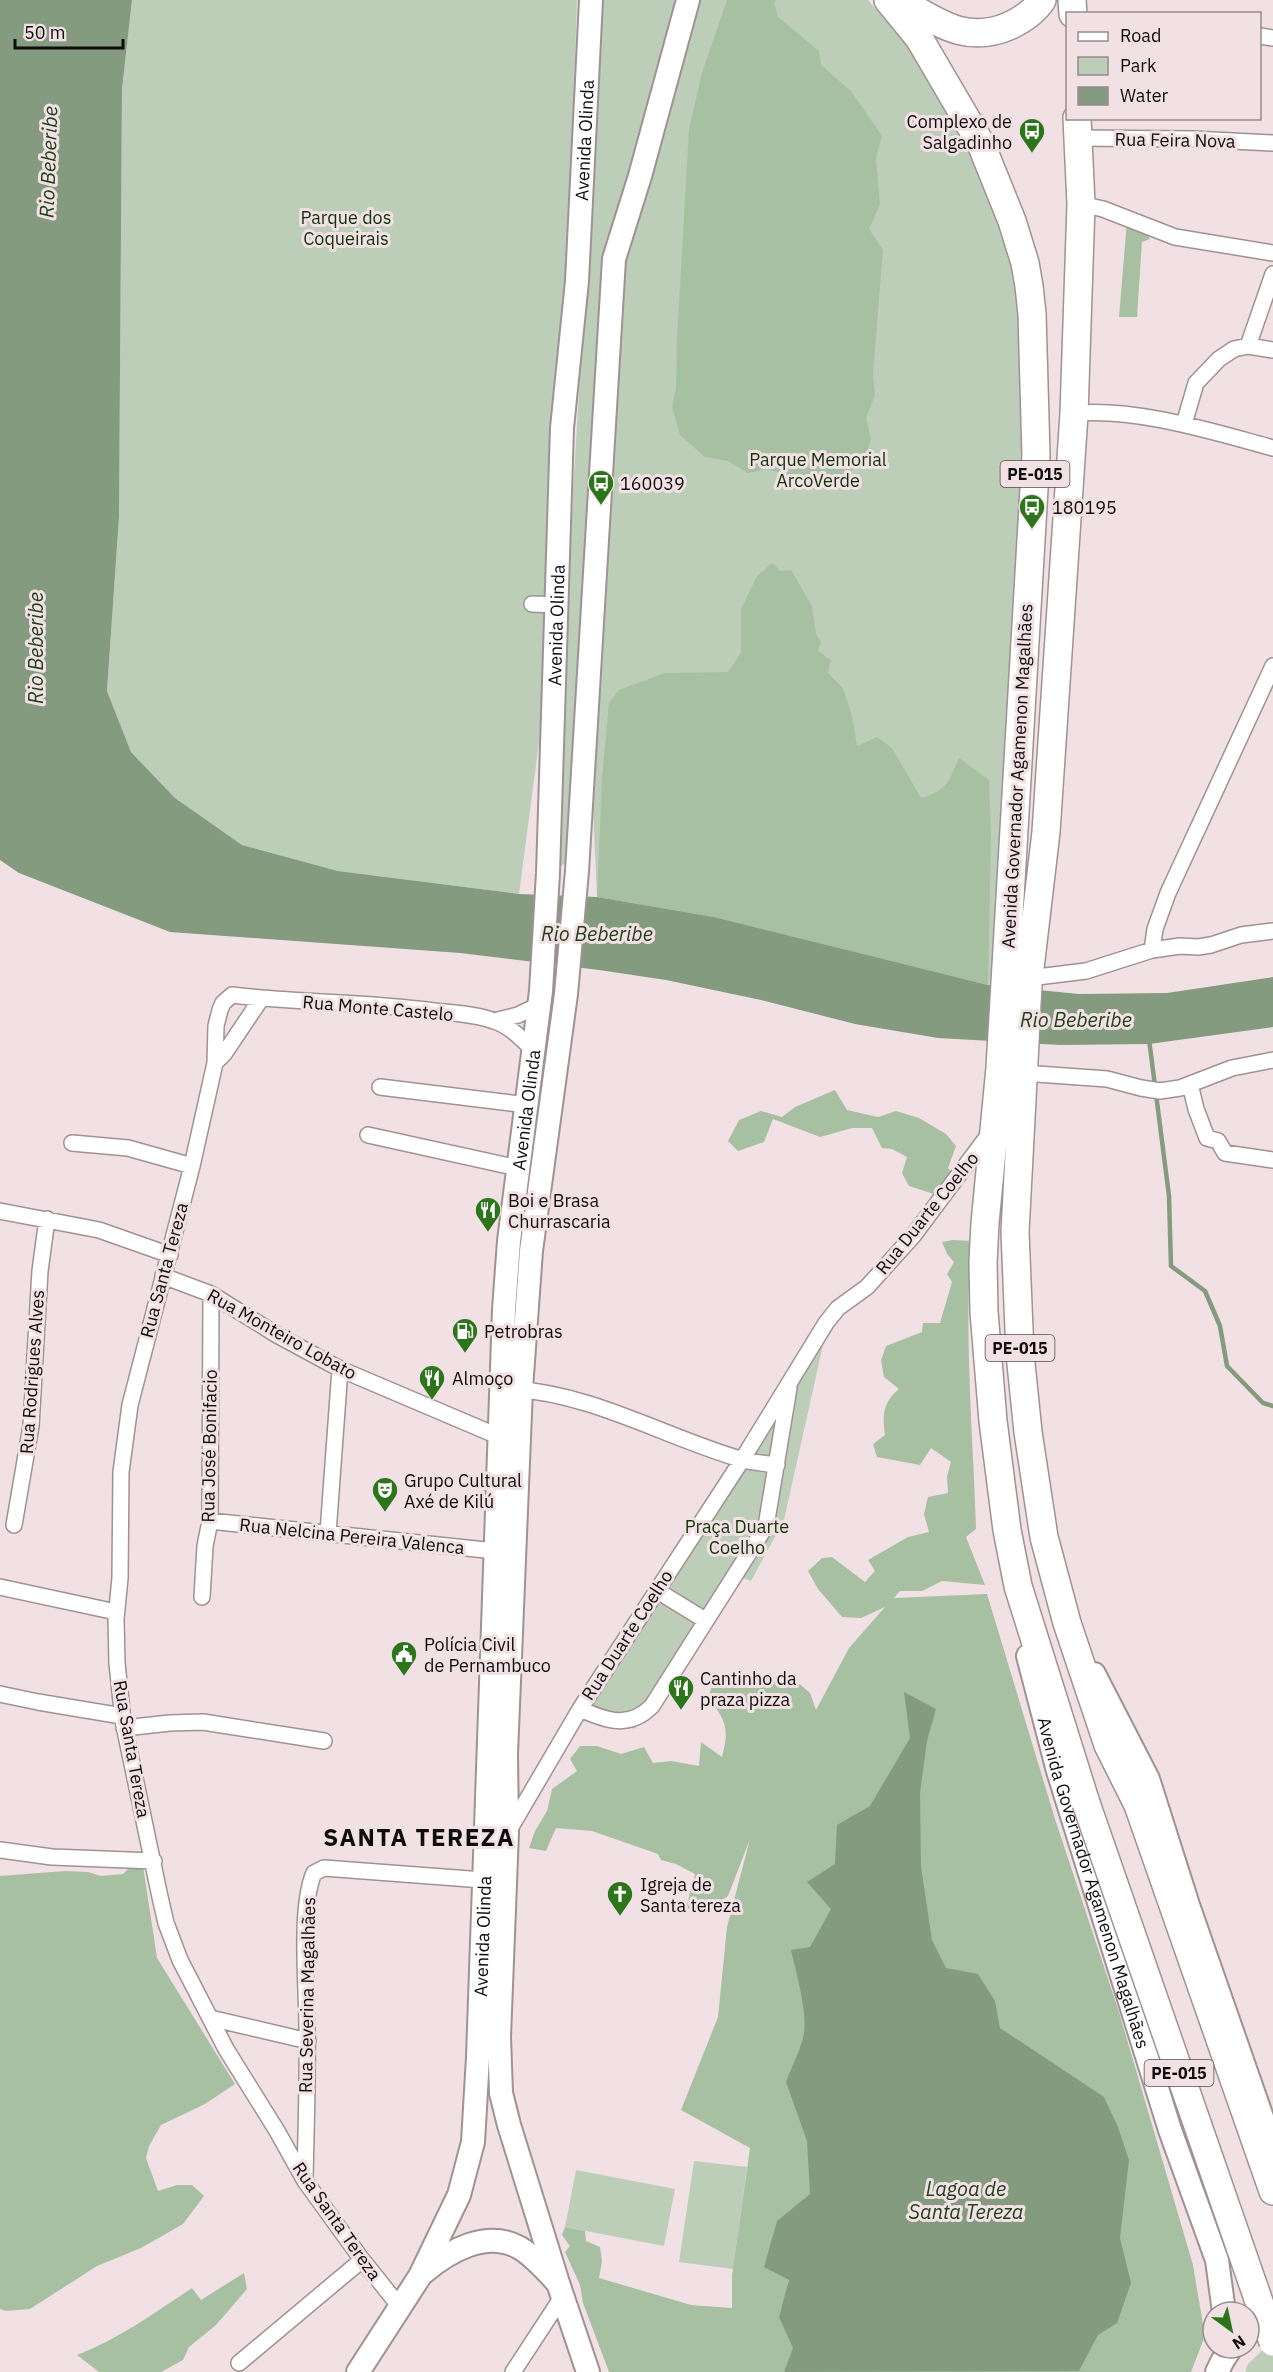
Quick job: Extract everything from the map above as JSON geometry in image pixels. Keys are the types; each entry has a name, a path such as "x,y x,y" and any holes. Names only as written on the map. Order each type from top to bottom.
{"highway":[{"name":"Avenida Governador Agamenon Magalhães","path":"888,0 919,38 981,144 1010,213 1023,253 1032,314 1036,455 1021,983 1016,1070 1016,1232 1020,1354 1028,1432 1044,1537 1068,1623 1108,1745 1138,1805 1273,2191"},
{"path":"899,0 946,27 972,34 985,34 1013,24 1035,10 1042,0"},
{"name":"Avenida Governador Agamenon Magalhães","path":"1021,983 1046,832 1072,414 1081,204 1077,128"},
{"name":"Avenida Governador Agamenon Magalhães","path":"1016,1070 993,1128 983,1262 986,1344 1004,1508 1018,1586 1086,1803 1273,2342"}],"main road":[{"name":"Avenida Olinda","path":"588,2372 521,2168 501,2092 499,2037 507,1832 510,1388 508,1241 540,998 548,873 562,428 577,281 591,0"},
{"name":"Avenida Olinda","path":"358,2372 420,2276 459,2195 473,2142 500,1437 510,1388 531,1251 566,994 577,871 614,259 688,0"},
{"name":"Avenida Governador Agamenon Magalhães","path":"1018,1586 1028,1660 1044,1722 1170,2130 1217,2260 1222,2300"},
{"name":"Avenida Governador Agamenon Magalhães","path":"1068,1623 1148,1779 1188,1905 1273,2149"},
{"path":"420,2276 458,2250 477,2242 496,2241 518,2247 536,2260 560,2290"}],"street":[{"name":"Rua Feira Nova","path":"1077,128 1273,144"},
{"path":"1081,204 1103,209 1175,237 1273,253"},
{"path":"1248,345 1272,277"},
{"path":"1184,424 1196,383 1226,354 1248,345 1273,350"},
{"path":"1072,414 1096,413 1184,424 1273,448"},
{"path":"532,604 557,605"},
{"path":"1152,950 1155,929 1168,893 1273,666"},
{"path":"1021,983 1086,971 1152,950 1180,946 1198,947 1241,935 1273,931"},
{"name":"Rua Monte Castelo","path":"232,995 261,999 406,1008 494,1021 516,1033 534,1051"},
{"name":"Rua Santa Tereza","path":"232,995 222,1003 216,1026 215,1063 192,1166 170,1255 139,1363 130,1405 121,1472 120,1578 117,1612 117,1664 123,1722 166,1923 180,1960 226,2049 305,2181 362,2260 400,2307"},
{"name":"Rua Monte Castelo","path":"494,1021 518,1015 540,998"},
{"path":"215,1063 224,1054 261,999"},
{"path":"1016,1070 1107,1079 1153,1090 1190,1084 1232,1068 1273,1060"},
{"path":"1190,1084 1207,1138 1216,1140 1225,1153 1273,1160"},
{"path":"380,1087 527,1105"},
{"name":"Rua Duarte Coelho","path":"507,1832 580,1709 742,1460 832,1315 867,1287 913,1236 993,1128"},
{"path":"368,1135 518,1168"},
{"path":"72,1143 128,1148 192,1166"},
{"path":"0,1211 99,1230 170,1255"},
{"name":"Rua Rodrigues Alves","path":"14,1526 31,1426 40,1271 47,1219"},
{"name":"Rua Monteiro Lobato","path":"163,1276 211,1294 277,1335 340,1369 500,1437"},
{"name":"Rua José Bonifacio","path":"202,1597 205,1546 210,1521 211,1294"},
{"path":"328,1533 340,1369"},
{"name":"Rua Duarte Coelho","path":"580,1709 604,1720 619,1721 635,1719 652,1706 766,1526 791,1379"},
{"path":"510,1388 544,1393 596,1407 742,1460 777,1465"},
{"name":"Rua Nelcina Pereira Valenca","path":"210,1521 495,1551"},
{"path":"0,1587 117,1612"},
{"path":"656,1590 705,1620"},
{"path":"0,1694 123,1722 203,1722 324,1741"},
{"path":"0,1850 52,1857 153,1861"},
{"name":"Rua Severina Magalhães","path":"305,2181 308,2041 306,1918 307,1896 314,1873 324,1869 483,1880"},
{"path":"210,2018 308,2041"},
{"path":"239,2363 362,2260"},
{"path":"513,2372 560,2290"}],"green space":[{"name":"Parque dos Coqueirais","path":"132,0 577,0 557,605 519,894 338,871 242,845 175,798 131,752 107,691 119,517 122,89"},
{"path":"599,0 686,0 601,303 565,864 557,867 573,491 585,293 591,237"},
{"name":"Parque Memorial ArcoVerde","path":"697,0 868,0 904,42 944,98 1029,269 1032,451 1000,987 916,969 714,917 597,897 590,742 617,270"},
{"path":"727,0 776,0 774,3 778,17 819,51 821,65 851,91 882,136 876,157 880,205 869,229 883,250 873,373 875,395 866,418 871,439 865,459 850,471 826,484 766,469 748,473 728,461 705,457 680,435 672,407 676,388 689,129 702,73"},
{"path":"1127,221 1145,230 1150,239 1142,242 1137,317 1119,317"},
{"path":"772,563 781,571 791,570 812,606 816,634 821,642 818,651 831,660 828,673 843,688 852,716 857,746 877,737 892,748 921,798 936,792 946,784 959,758 989,780 991,836 988,985 714,917 597,897 602,778 609,703 619,690 665,673 728,672 741,653 741,609 757,576"},
{"path":"835,1090 847,1110 878,1117 896,1111 919,1118 946,1134 956,1146 948,1168 954,1176 940,1196 909,1186 902,1173 907,1157 892,1149 882,1148 872,1128 852,1128 820,1137 773,1119 764,1142 738,1151 728,1141 739,1120 761,1111 782,1117 795,1107"},
{"path":"971,1241 968,1313 976,1529 966,1537 985,1585 942,1581 922,1591 900,1591 894,1598 987,1594 1055,1819 1119,2012 1193,2265 1201,2312 1201,2346 1191,2372 609,2372 583,2303 580,2285 565,2252 570,2246 562,2235 565,2227 585,2231 586,2241 600,2247 602,2261 599,2278 691,2305 732,2308 732,2275 750,2148 681,2110 718,2017 727,1927 750,1839 728,1896 704,1912 686,1908 695,1874 676,1864 661,1860 658,1854 592,1831 556,1828 546,1851 529,1848 535,1831 547,1811 552,1789 577,1771 570,1759 580,1746 597,1746 621,1754 644,1747 653,1763 671,1761 699,1766 701,1742 722,1757 726,1731 719,1712 709,1697 711,1688 729,1687 756,1672 768,1679 795,1680 810,1693 816,1710 849,1648 885,1607 861,1618 842,1617 818,1589 808,1571 822,1558 832,1557 865,1582 875,1571 868,1560 908,1537 929,1532 924,1514 928,1497 948,1493 947,1476 951,1462 931,1448 920,1465 877,1457 873,1444 885,1435 885,1409 899,1389 884,1377 881,1360 886,1346 922,1332 923,1323 940,1323 952,1282 947,1274 954,1262 947,1254 942,1242"},
{"name":"Praça Duarte Coelho","path":"823,1345 784,1520 751,1581 736,1575 686,1639 634,1729 589,1705 752,1451"},
{"path":"132,1865 143,1866 157,1958 235,2084 205,2104 161,2125 149,2146 146,2158 158,2191 177,2185 192,2185 204,2196 183,2224 141,2248 97,2266 30,2309 6,2311 0,2309 0,1876 65,1871 88,1872 101,1876 123,1874"},
{"path":"694,2161 747,2167 733,2269 679,2262"},
{"path":"576,2170 675,2189 664,2246 565,2227"},
{"path":"244,2273 247,2289 216,2325 189,2347 183,2360 161,2372 99,2372 77,2355 122,2333 192,2288 201,2300"},
{"path":"1273,2340 1273,2372 1245,2372 1252,2360 1261,2360 1261,2352"}],"water":[{"name":"Rio Beberibe","path":"0,0 132,0 122,89 119,517 107,691 131,752 175,798 242,845 338,871 519,894 597,897 714,917 988,985 1079,994 1167,993 1273,977 1273,1027 1149,1044 1060,1045 938,1038 855,1024 761,1000 666,980 599,970 460,953 170,932 19,873 0,860"},
{"name":"Lagoa de Santa Tereza","path":"904,1692 936,1709 927,1741 920,1793 921,1867 932,1940 946,1968 978,1974 995,2001 1000,2028 1104,2097 1118,2127 1129,2160 1120,2238 1131,2283 1117,2323 1098,2335 1079,2371 784,2372 793,2348 779,2317 789,2280 764,2267 777,2221 810,2194 807,2141 786,2082 801,2044 804,2029 801,1994 791,1950 810,1947 831,1909 807,1882 835,1864 837,1825 870,1806 910,1738"}],"waterway":[{"path":"1149,1039 1169,1196 1171,1266 1205,1291 1220,1326 1227,1366 1263,1403 1273,1406"}],"place":[{"name":"Complexo de Salgadinho","path":"1032,154"},
{"name":"160039","path":"601,506"},
{"name":"180195","path":"1032,530"},
{"name":"Boi e Brasa Churrascaria","path":"488,1233"},
{"name":"Petrobras","path":"465,1354"},
{"name":"Almoço","path":"432,1401"},
{"name":"Grupo Cultural Axé de Kilú","path":"385,1513"},
{"name":"Polícia Civil de Pernambuco","path":"404,1677"},
{"name":"Cantinho da praza pizza","path":"681,1711"},
{"name":"Igreja de Santa tereza","path":"620,1917"}],"district":[{"name":"SANTA TEREZA","path":"419,1837"}]}
